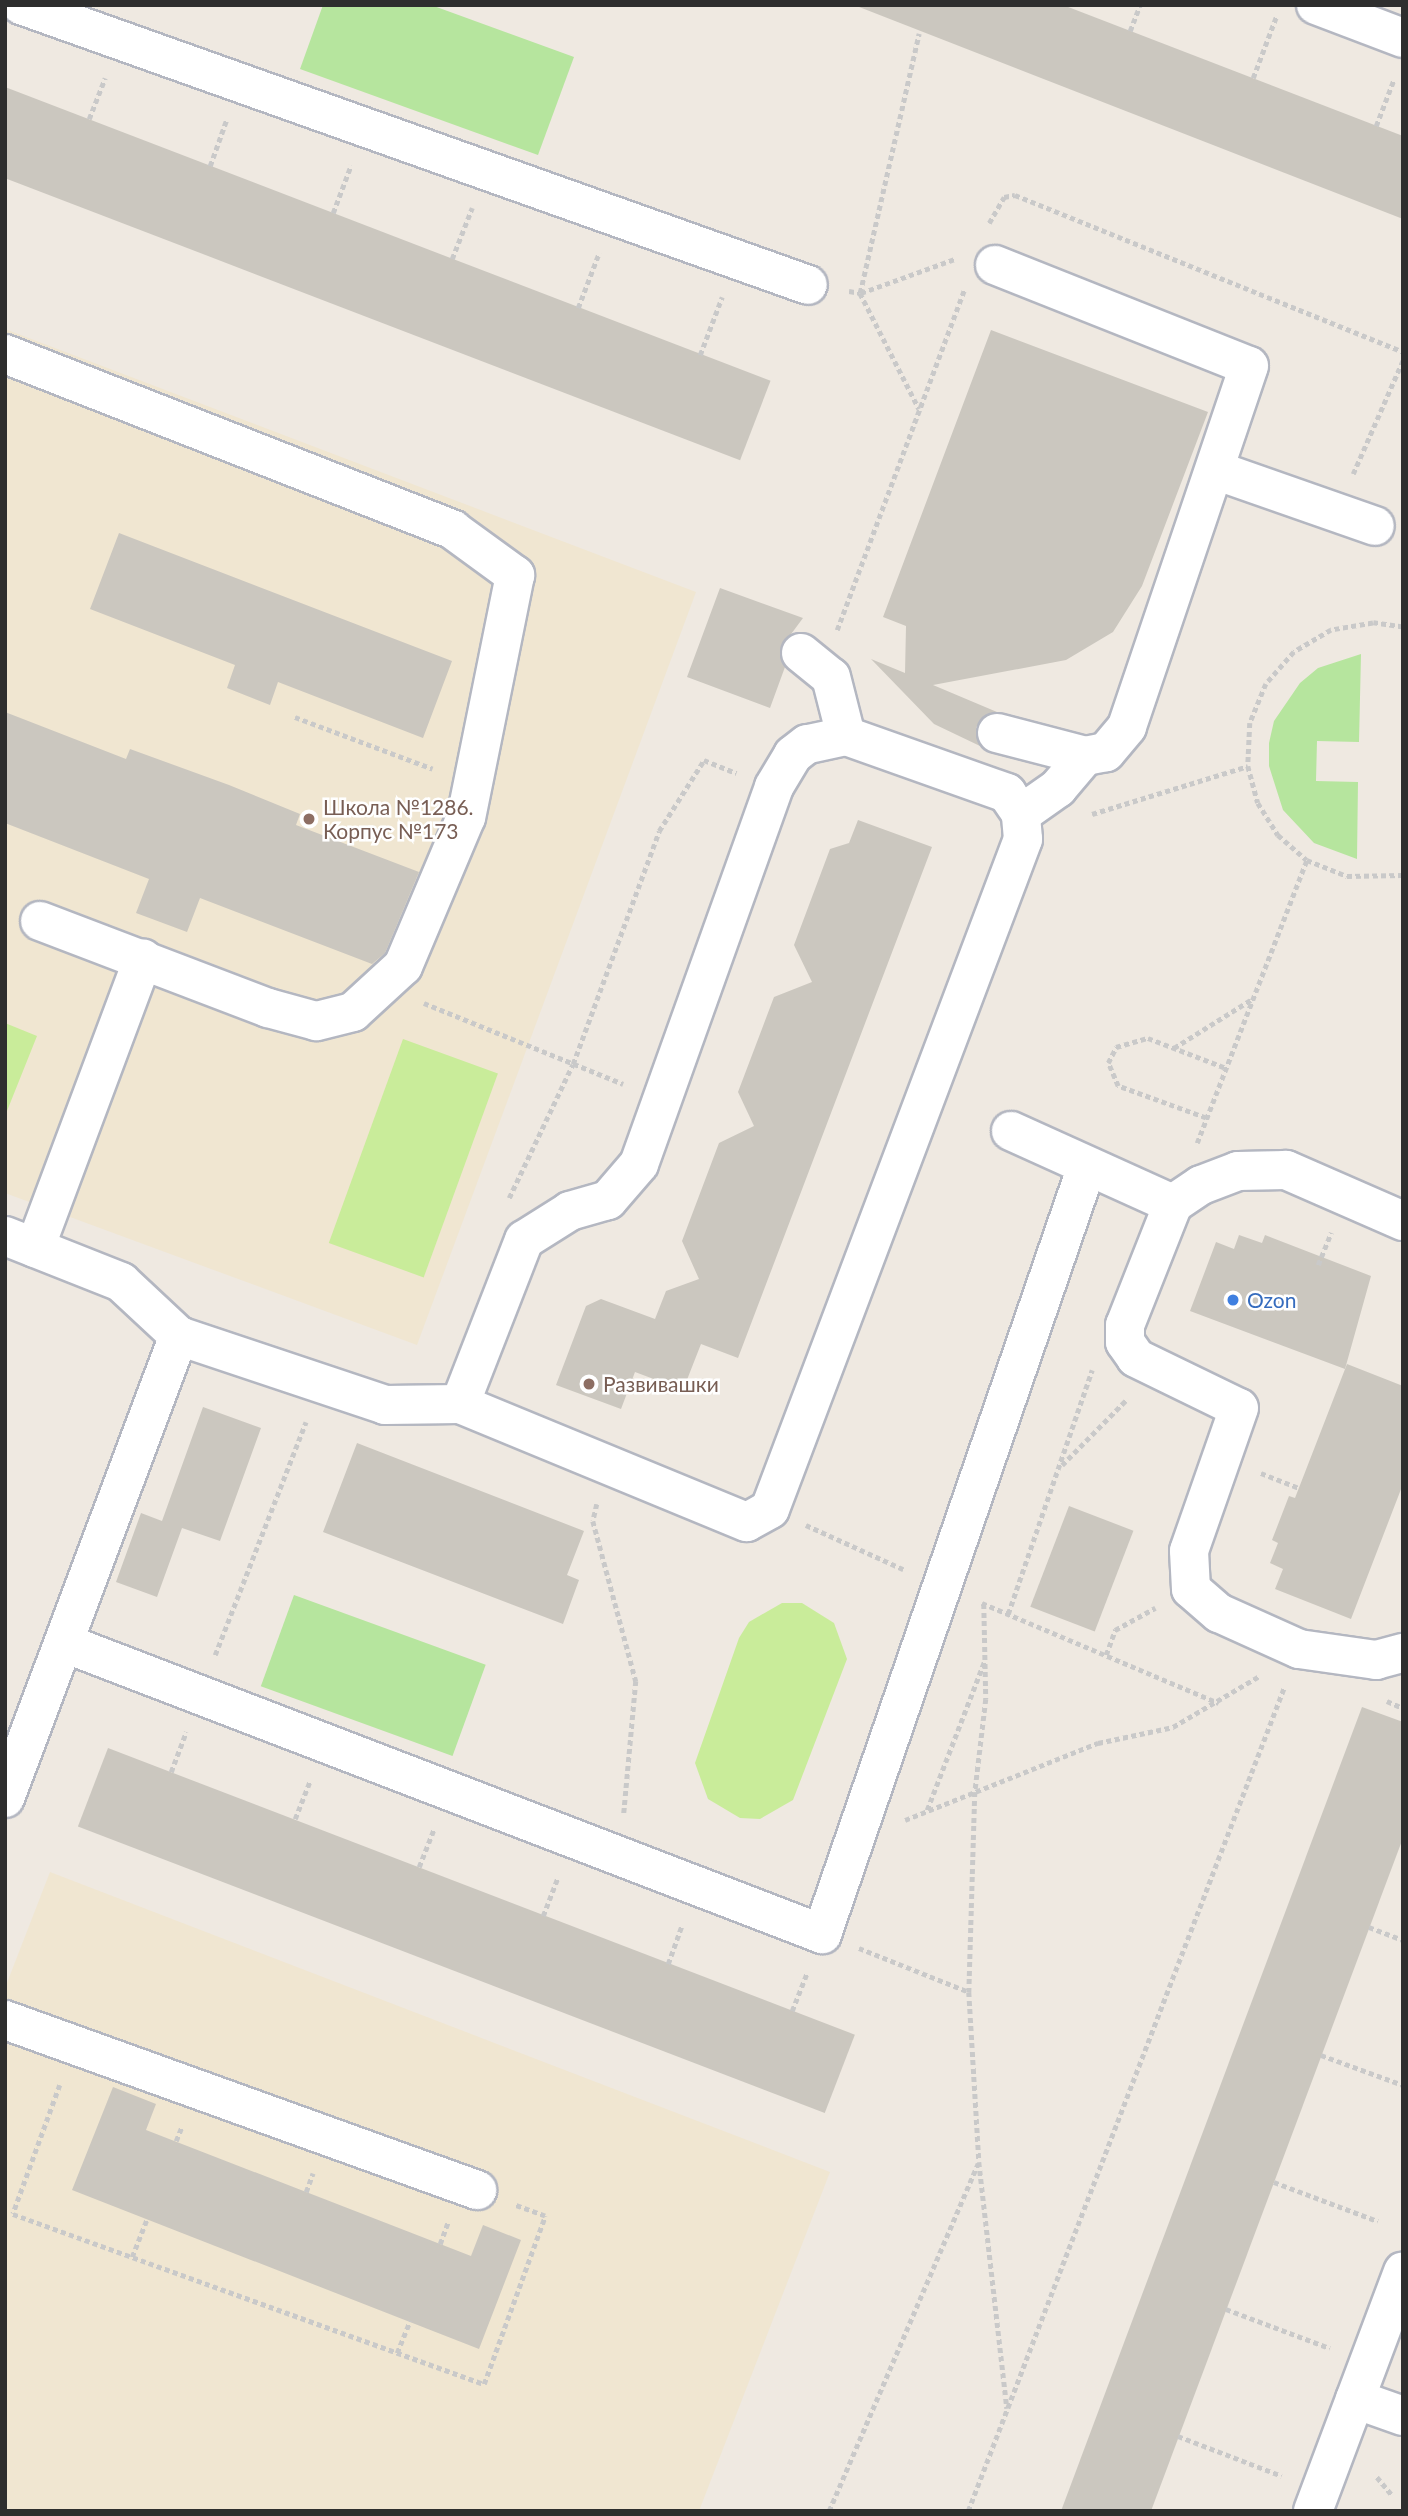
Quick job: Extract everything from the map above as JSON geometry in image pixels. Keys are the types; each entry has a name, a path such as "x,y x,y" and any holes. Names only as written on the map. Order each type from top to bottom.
{"street":[{"path":"21,5 808,285"},
{"path":"1316,5 1401,53"},
{"path":"979,257 1249,366 1218,471 1127,727 1105,752 1085,756 997,733"},
{"path":"5,354 453,530 515,575 466,817 404,966 387,987 354,1012 316,1021 40,921"},
{"path":"1218,471 1375,526"},
{"path":"812,660 837,689 846,736"},
{"path":"143,959 20,1242 121,1282 179,1336 321,1386 385,1405 460,1404 606,1469 747,1522 770,1509 1018,852 1021,814 996,786 846,736 807,744 787,763 774,787 666,1101 639,1164 608,1200 569,1211 524,1240 460,1404"},
{"path":"1021,814 1058,788 1085,756"},
{"path":"1011,1132 1173,1204"},
{"path":"67,1644 822,1934 1087,1166"},
{"path":"1403,1221 1265,1167 1201,1185 1173,1204 1125,1325 1125,1342 1155,1371 1239,1408 1189,1551 1191,1589 1219,1613 1299,1649 1376,1660 1403,1653"},
{"path":"5,1798 67,1644 179,1336"},
{"path":"5,2020 477,2190"},
{"path":"1312,2511 1403,2271"},
{"path":"1355,2399 1403,2416"}],"path":[{"path":"1130,31 1140,5"},
{"path":"1253,78 1281,5"},
{"path":"919,34 860,293 919,410"},
{"path":"1376,126 1401,53"},
{"path":"333,213 365,128"},
{"path":"452,259 486,171"},
{"path":"812,660 919,410 1004,197 1015,195 1403,352"},
{"path":"578,308 613,216"},
{"path":"808,285 860,293 979,257"},
{"path":"700,355 736,260"},
{"path":"1336,513 1403,360"},
{"path":"1403,627 1373,623 1331,630 1294,652 1266,684 1254,713 1248,765 1271,824 1307,860 1348,876 1403,875"},
{"path":"295,717 473,784"},
{"path":"503,1211 573,1064 659,831 704,760 774,787"},
{"path":"1077,819 1248,765"},
{"path":"1173,1204 1307,860"},
{"path":"387,987 666,1101"},
{"path":"1173,1048 1253,998"},
{"path":"1206,1118 1118,1086 1110,1077 1108,1063 1128,1040 1149,1038 1226,1068"},
{"path":"1008,1614 1101,1344 1125,1325"},
{"path":"1059,1468 1155,1371"},
{"path":"200,1695 321,1386"},
{"path":"606,1469 593,1521 636,1681 620,1856"},
{"path":"770,1509 942,1586 1219,1703"},
{"path":"1106,1655 1115,1630 1191,1589"},
{"path":"984,1604 986,1658 975,1792 969,1992 979,2162 1007,2409"},
{"path":"855,1840 1098,1743 1174,1727 1219,1703 1299,1649"},
{"path":"968,2511 1299,1649"},
{"path":"926,1812 986,1658"},
{"path":"1369,1927 1403,1940"},
{"path":"822,1934 969,1992"},
{"path":"74,2044 13,2214 484,2384 545,2216 477,2190"},
{"path":"1321,2055 1403,2085"},
{"path":"829,2511 979,2162"},
{"path":"1274,2182 1378,2221"},
{"path":"132,2257 147,2219"},
{"path":"1226,2309 1331,2348"},
{"path":"397,2353 410,2321"},
{"path":"1178,2437 1283,2476"},
{"path":"1377,2477 1392,2496"}],"shaded area":[{"name":"Школа №1286. Корпус №173","path":"5,329 696,592 417,1345 5,1193"},
{"path":"50,1872 830,2172 699,2511 5,2511 5,1988"}],"green space":[{"path":"323,5 431,5 574,57 538,155 300,69"},
{"path":"1361,654 1359,742 1317,741 1316,781 1358,782 1357,859 1314,843 1283,810 1269,766 1269,743 1274,721 1300,683 1318,668"},
{"path":"5,1023 37,1036 5,1116"},
{"path":"403,1039 498,1074 424,1277 329,1243"},
{"path":"294,1595 486,1665 453,1756 261,1686"},
{"path":"782,1603 802,1603 834,1623 847,1659 793,1800 760,1819 740,1818 708,1799 695,1763 739,1638 749,1622"}],"building":[{"path":"854,5 1063,5 1403,136 1403,219"},
{"path":"5,87 771,381 740,460 5,178"},
{"path":"991,330 1208,412 1142,586 1113,632 1066,660 933,685 997,712 976,727 980,746 934,724 871,659 905,673 906,626 883,617"},
{"path":"119,533 452,661 423,738 278,682 270,705 227,688 235,665 90,609"},
{"path":"720,588 803,618 780,649 785,667 770,708 687,677"},
{"path":"5,712 126,759 130,749 229,785 300,814 296,825 419,872 385,953 372,964 200,898 187,932 136,913 149,879 5,823"},
{"path":"858,820 932,847 738,1358 701,1344 683,1390 635,1372 621,1409 556,1385 586,1306 601,1299 655,1319 666,1291 699,1279 682,1241 719,1143 754,1126 738,1092 774,997 812,982 794,945 830,849 849,843"},
{"path":"1239,1235 1262,1243 1265,1235 1371,1276 1345,1369 1190,1311 1216,1242 1234,1249"},
{"path":"1347,1364 1403,1386 1403,1484 1351,1619 1275,1589 1283,1569 1270,1563 1278,1543 1272,1540 1289,1496 1295,1498"},
{"path":"203,1407 261,1428 220,1541 182,1528 157,1597 116,1582 141,1513 162,1521"},
{"path":"357,1443 584,1531 567,1575 579,1580 563,1624 323,1532"},
{"path":"1069,1506 1133,1531 1095,1632 1030,1607"},
{"path":"1362,1707 1403,1722 1403,1838 1151,2511 1061,2511"},
{"path":"108,1748 855,2035 825,2113 78,1826"},
{"path":"113,2087 156,2104 146,2130 471,2256 483,2225 521,2240 479,2349 72,2190"}],"place":[{"name":"Школа №1286. Корпус №173","path":"309,819"},
{"name":"Ozon","path":"1233,1300"},
{"name":"Развивашки","path":"589,1384"}]}
